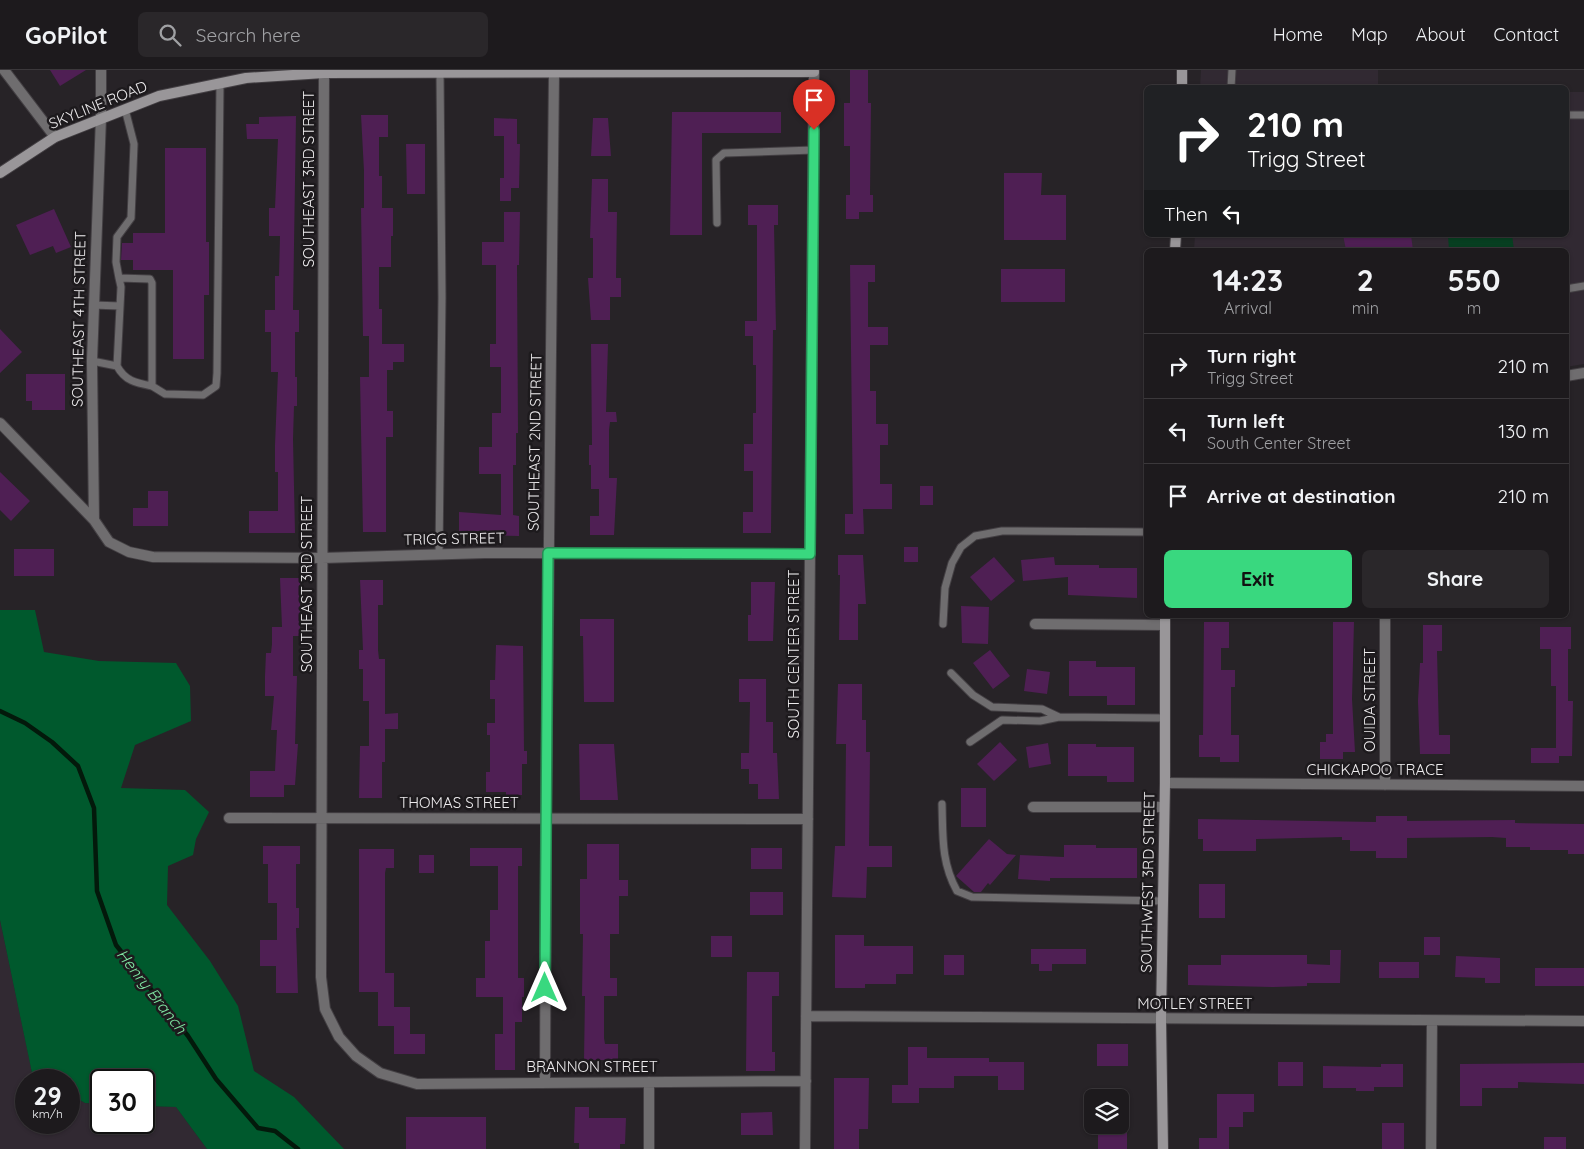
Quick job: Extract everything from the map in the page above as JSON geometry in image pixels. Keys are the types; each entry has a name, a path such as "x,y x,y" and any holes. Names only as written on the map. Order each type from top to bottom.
{"street":[{"path":"4,70 56,137"},
{"name":"SOUTHEAST 4TH STREET","path":"94,520 92,361 101,70"},
{"path":"1182,70 1182,85"},
{"name":"SKYLINE ROAD","path":"0,173 56,137 101,118 159,96 246,78 341,71 440,73 814,71"},
{"name":"SOUTH CENTER STREET","path":"805,1149 814,71"},
{"name":"SOUTHEAST 3RD STREET","path":"324,72 321,977 325,1009 339,1037 356,1056 380,1073"},
{"name":"SOUTHEAST 2ND STREET","path":"545,1083 548,553 554,73"},
{"path":"1569,376 1584,374"},
{"path":"0,423 94,520"},
{"name":"TRIGG STREET","path":"94,520 109,542 129,552 153,557 322,558 548,553 810,554"},
{"name":"OUIDA STREET","path":"1385,618 1385,785"},
{"path":"1035,624 1165,620"},
{"name":"SOUTHWEST 3RD STREET","path":"1162,1149 1161,1019 1165,783 1165,620"},
{"name":"CHICKAPOO TRACE","path":"1165,783 1584,786"},
{"path":"1033,807 1164,807"},
{"name":"THOMAS STREET","path":"229,818 808,819"},
{"name":"MOTLEY STREET","path":"806,1016 1584,1021"},
{"path":"1431,1149 1432,1021"},
{"name":"BRANNON STREET","path":"380,1073 417,1084 806,1081"},
{"path":"649,1082 649,1149"}],"lane":[{"path":"1231,85 1232,70"},
{"path":"439,554 442,297 440,73"},
{"path":"126,109 134,144 132,209 131,218 117,237 116,262 119,278 120,306 117,366 122,375 133,382 152,386 165,394 203,395 216,386 220,84"},
{"path":"1569,115 1584,115"},
{"path":"717,223 716,160 724,153 814,150"},
{"path":"119,278 150,279 152,283 152,386"},
{"path":"1569,288 1584,286"},
{"path":"93,305 120,306"},
{"path":"92,361 117,366"},
{"path":"943,624 945,588 952,563 962,547 976,536 1002,531 1144,532"},
{"path":"951,673 973,695 992,706 1042,709 1059,717"},
{"path":"970,742 1002,720 1040,721 1059,717 1165,718"},
{"path":"942,804 943,854 948,875 957,891 972,897 1163,901"}],"shaded area":[{"path":"1201,70 1378,70 1378,85 1200,85"},
{"path":"1569,92 1584,92 1584,364 1569,366 1569,248 1194,248 1195,237 1569,237"},
{"path":"0,920 31,1069 15,1069 15,1134 80,1134 80,1100 90,1103 90,1134 155,1134 155,1106 176,1107 207,1149 0,1149"}],"green space":[{"path":"1448,237 1512,237 1514,248 1449,248"},
{"path":"0,610 35,610 44,652 99,661 176,663 190,686 191,721 135,745 121,788 185,790 209,812 196,839 193,855 168,866 167,905 210,961 238,1006 254,1071 294,1097 344,1149 207,1149 176,1107 155,1106 155,1069 90,1069 90,1103 80,1100 80,1069 31,1069 0,920"}],"building":[{"path":"50,70 86,70 60,86"},
{"path":"850,70 868,70 868,103 871,103 870,195 873,195 873,212 859,212 859,219 846,219 846,195 850,195 850,146 844,146 844,103 850,103"},
{"path":"672,112 781,112 781,133 702,133 702,235 670,235"},
{"path":"361,115 388,115 388,137 379,137 379,176 382,176 382,208 393,208 393,236 391,236 391,267 379,267 379,309 382,309 382,344 404,344 404,362 393,362 393,370 387,370 387,411 393,411 393,437 386,437 386,532 363,532 360,377 369,377 369,336 363,336 361,208 364,208 364,171"},
{"path":"296,116 293,310 299,310 299,332 295,332 297,406 294,406 293,439 295,533 249,533 249,511 278,511 278,472 275,472 275,445 278,372 271,372 271,332 265,332 265,310 275,310 275,276 279,276 280,236 269,236 269,208 275,208 278,139 247,139 246,124 259,124 259,117"},
{"path":"494,118 517,119 517,144 520,144 519,188 511,188 511,201 500,201 500,178 504,178 504,136 494,136"},
{"path":"593,118 608,118 611,156 591,156"},
{"path":"406,144 425,144 425,194 407,194"},
{"path":"165,148 206,148 206,242 209,242 209,295 204,295 204,359 173,359 173,270 133,270 133,260 121,260 122,243 133,243 133,233 165,233"},
{"path":"1004,173 1042,173 1041,195 1066,195 1066,240 1004,240"},
{"path":"592,179 608,179 608,212 617,212 616,278 621,278 621,297 610,297 610,320 591,320 588,278 593,278 593,238 590,238"},
{"path":"748,205 778,205 778,225 774,225 776,330 773,330 771,533 743,533 743,512 753,512 753,471 744,471 744,444 753,444 753,413 756,413 756,365 753,365 753,336 745,336 745,321 757,321 757,225 748,225"},
{"path":"54,209 71,247 56,253 53,246 30,255 16,225"},
{"path":"504,212 520,212 519,265 517,265 518,433 516,433 516,465 513,465 513,515 519,516 519,536 485,535 485,531 459,531 459,512 501,515 501,474 479,474 479,447 492,447 492,413 501,413 501,367 490,367 490,344 496,344 496,265 482,265 482,242 504,242"},
{"path":"1343,237 1411,237 1413,248 1346,248"},
{"path":"850,265 875,265 875,282 868,282 868,327 888,327 888,345 870,345 870,391 876,391 876,424 888,424 888,445 880,445 880,484 892,484 892,509 863,509 864,534 845,534 845,514 853,514"},
{"path":"1001,269 1065,269 1065,302 1001,302"},
{"path":"0,329 22,352 0,373"},
{"path":"591,344 608,344 606,412 616,412 617,422 610,422 609,430 609,478 617,478 614,535 590,535 590,516 599,516 599,489 591,489 591,465 589,465 589,445 592,445"},
{"path":"26,374 65,374 65,410 32,410 32,401 26,401"},
{"path":"0,472 30,501 11,521 0,510"},
{"path":"920,486 933,486 933,505 920,505"},
{"path":"148,491 168,491 168,526 133,526 133,508 148,508"},
{"path":"904,547 918,547 918,562 904,562"},
{"path":"14,549 54,549 54,576 14,576"},
{"path":"838,555 863,555 866,604 858,604 858,640 839,640 840,575 838,575"},
{"path":"994,557 1015,581 991,601 970,577"},
{"path":"1054,557 1055,565 1099,565 1099,568 1137,568 1137,598 1068,595 1068,577 1023,581 1021,560"},
{"path":"280,578 300,578 300,636 293,636 293,676 297,676 295,744 298,744 295,785 284,785 284,797 250,797 250,771 275,771 277,730 271,730 274,696 265,696 265,676 266,653 271,653 272,627 282,627"},
{"path":"360,580 383,580 383,605 378,605 378,650 379,659 385,659 385,714 398,713 398,729 385,729 385,762 382,762 382,798 359,798 360,746 369,746 369,701 363,701 363,669 359,669 359,650 363,650"},
{"path":"751,582 775,582 773,641 748,641 748,615 751,615"},
{"path":"961,606 989,607 988,644 962,643"},
{"path":"580,619 614,619 614,702 584,702 583,636 580,636"},
{"path":"1204,622 1229,622 1229,648 1221,648 1221,670 1235,670 1235,687 1231,687 1231,735 1239,735 1239,762 1220,762 1220,757 1199,757 1199,735 1203,735"},
{"path":"1333,622 1354,622 1352,699 1355,752 1343,752 1343,759 1320,759 1320,742 1326,742 1326,734 1333,734"},
{"path":"1423,625 1442,625 1442,651 1437,651 1439,735 1450,735 1450,754 1420,754 1418,701 1420,663 1423,663"},
{"path":"1540,627 1571,627 1571,649 1568,649 1568,701 1573,701 1572,756 1559,756 1559,763 1531,763 1531,748 1556,748 1556,686 1551,686 1551,649 1540,649"},
{"path":"496,645 523,646 524,751 527,751 527,764 522,764 522,795 516,795 516,801 506,801 506,792 486,792 486,772 490,772 490,735 487,735 487,723 495,723 495,699 490,699 490,680 495,680"},
{"path":"990,650 1010,676 993,689 973,663"},
{"path":"1069,661 1096,661 1096,667 1135,667 1135,705 1107,705 1107,696 1069,696"},
{"path":"1027,669 1050,672 1047,694 1024,691"},
{"path":"739,679 766,679 766,722 773,722 773,753 777,753 779,799 758,799 758,784 749,784 749,769 741,769 741,753 749,753 750,702 739,702"},
{"path":"838,684 862,684 862,720 866,720 866,752 870,752 869,846 892,846 892,867 867,867 866,898 832,897 835,846 845,846 846,744 836,744"},
{"path":"1000,742 1017,760 994,781 977,764"},
{"path":"1048,743 1051,764 1029,768 1026,747"},
{"path":"579,744 614,744 618,800 580,800"},
{"path":"1068,744 1096,744 1096,747 1134,747 1134,782 1107,782 1107,776 1068,776"},
{"path":"961,788 986,788 986,827 961,827"},
{"path":"1376,816 1407,816 1407,821 1515,820 1515,823 1584,824 1584,854 1568,854 1568,850 1530,850 1530,847 1506,847 1506,838 1492,837 1407,838 1407,858 1376,858 1376,851 1350,851 1350,840 1342,840 1342,837 1256,839 1256,851 1203,851 1203,839 1198,839 1198,819 1376,822"},
{"path":"989,839 1007,854 1016,855 990,885 988,883 981,892 974,892 956,876"},
{"path":"587,844 619,844 619,880 628,880 628,896 619,896 619,934 610,934 610,978 617,978 617,996 604,996 605,1044 618,1044 618,1060 584,1060 585,996 582,996 583,934 580,934 580,879 587,879"},
{"path":"1064,845 1096,845 1096,848 1137,848 1137,878 1050,878 1050,881 1018,879 1020,855 1064,857"},
{"path":"263,846 300,846 300,864 296,864 296,908 299,908 299,928 296,928 298,993 276,993 276,966 260,966 260,940 277,940 277,903 268,903 268,864 263,864"},
{"path":"470,848 522,848 522,866 518,866 518,978 524,978 524,997 522,997 522,1022 515,1022 515,1070 495,1070 495,1034 503,1034 503,997 476,997 476,978 485,978 485,941 490,941 490,910 498,910 498,866 470,866"},
{"path":"751,848 782,848 782,869 751,869"},
{"path":"359,849 394,849 394,868 386,868 385,873 385,973 394,973 394,1007 410,1007 410,1034 425,1034 425,1054 394,1054 394,1026 378,1026 378,992 359,992"},
{"path":"419,855 434,855 434,873 419,873"},
{"path":"1199,884 1225,884 1225,918 1199,918"},
{"path":"750,892 783,892 783,915 750,915"},
{"path":"835,935 864,935 864,946 913,946 913,974 896,974 896,984 865,984 865,988 835,988"},
{"path":"711,936 732,936 732,957 711,957"},
{"path":"1424,937 1440,937 1440,955 1424,955"},
{"path":"1031,949 1086,949 1086,964 1052,964 1052,971 1039,971 1039,964 1031,964"},
{"path":"1330,950 1341,950 1340,983 1307,983 1307,986 1274,987 1188,985 1188,965 1221,965 1221,955 1307,955 1307,964 1330,965"},
{"path":"944,955 964,955 964,975 944,975"},
{"path":"1456,956 1500,958 1500,983 1485,983 1485,978 1455,977"},
{"path":"1379,962 1419,962 1419,978 1379,978"},
{"path":"1535,968 1584,968 1584,986 1535,986"},
{"path":"747,972 779,972 779,996 772,996 772,1052 775,1052 775,1071 746,1071"},
{"path":"1097,1044 1128,1044 1128,1066 1097,1066"},
{"path":"908,1047 927,1047 927,1058 989,1058 989,1062 1024,1062 1024,1090 998,1090 998,1076 954,1076 954,1088 919,1088 919,1103 892,1103 892,1085 908,1085"},
{"path":"1278,1062 1303,1062 1303,1086 1278,1086"},
{"path":"1584,1063 1584,1084 1518,1082 1518,1088 1482,1088 1482,1106 1460,1106 1460,1064"},
{"path":"1381,1064 1403,1064 1403,1087 1374,1087 1374,1091 1356,1091 1356,1088 1323,1088 1323,1066 1381,1067"},
{"path":"834,1078 869,1078 868,1129 859,1129 859,1149 834,1149"},
{"path":"1217,1094 1254,1094 1254,1112 1243,1112 1243,1127 1229,1127 1229,1149 1199,1149 1199,1138 1217,1138"},
{"path":"575,1107 589,1107 589,1118 626,1118 625,1144 620,1144 620,1149 579,1149 579,1143 574,1143"},
{"path":"772,1112 773,1135 741,1135 741,1113"},
{"path":"406,1117 486,1117 486,1149 406,1149"},
{"path":"1382,1123 1404,1123 1404,1149 1382,1149"},
{"path":"1098,1134 1127,1134 1127,1149 1098,1149"},
{"path":"1544,1137 1566,1137 1566,1149 1544,1149"}],"waterway":[{"name":"Henry Branch","path":"0,711 25,723 52,742 78,766 94,808 97,891 116,945 188,1036 216,1079 258,1128 275,1131 298,1149"}],"route":[{"path":"545,988 548,553 810,554 814,130"}]}
